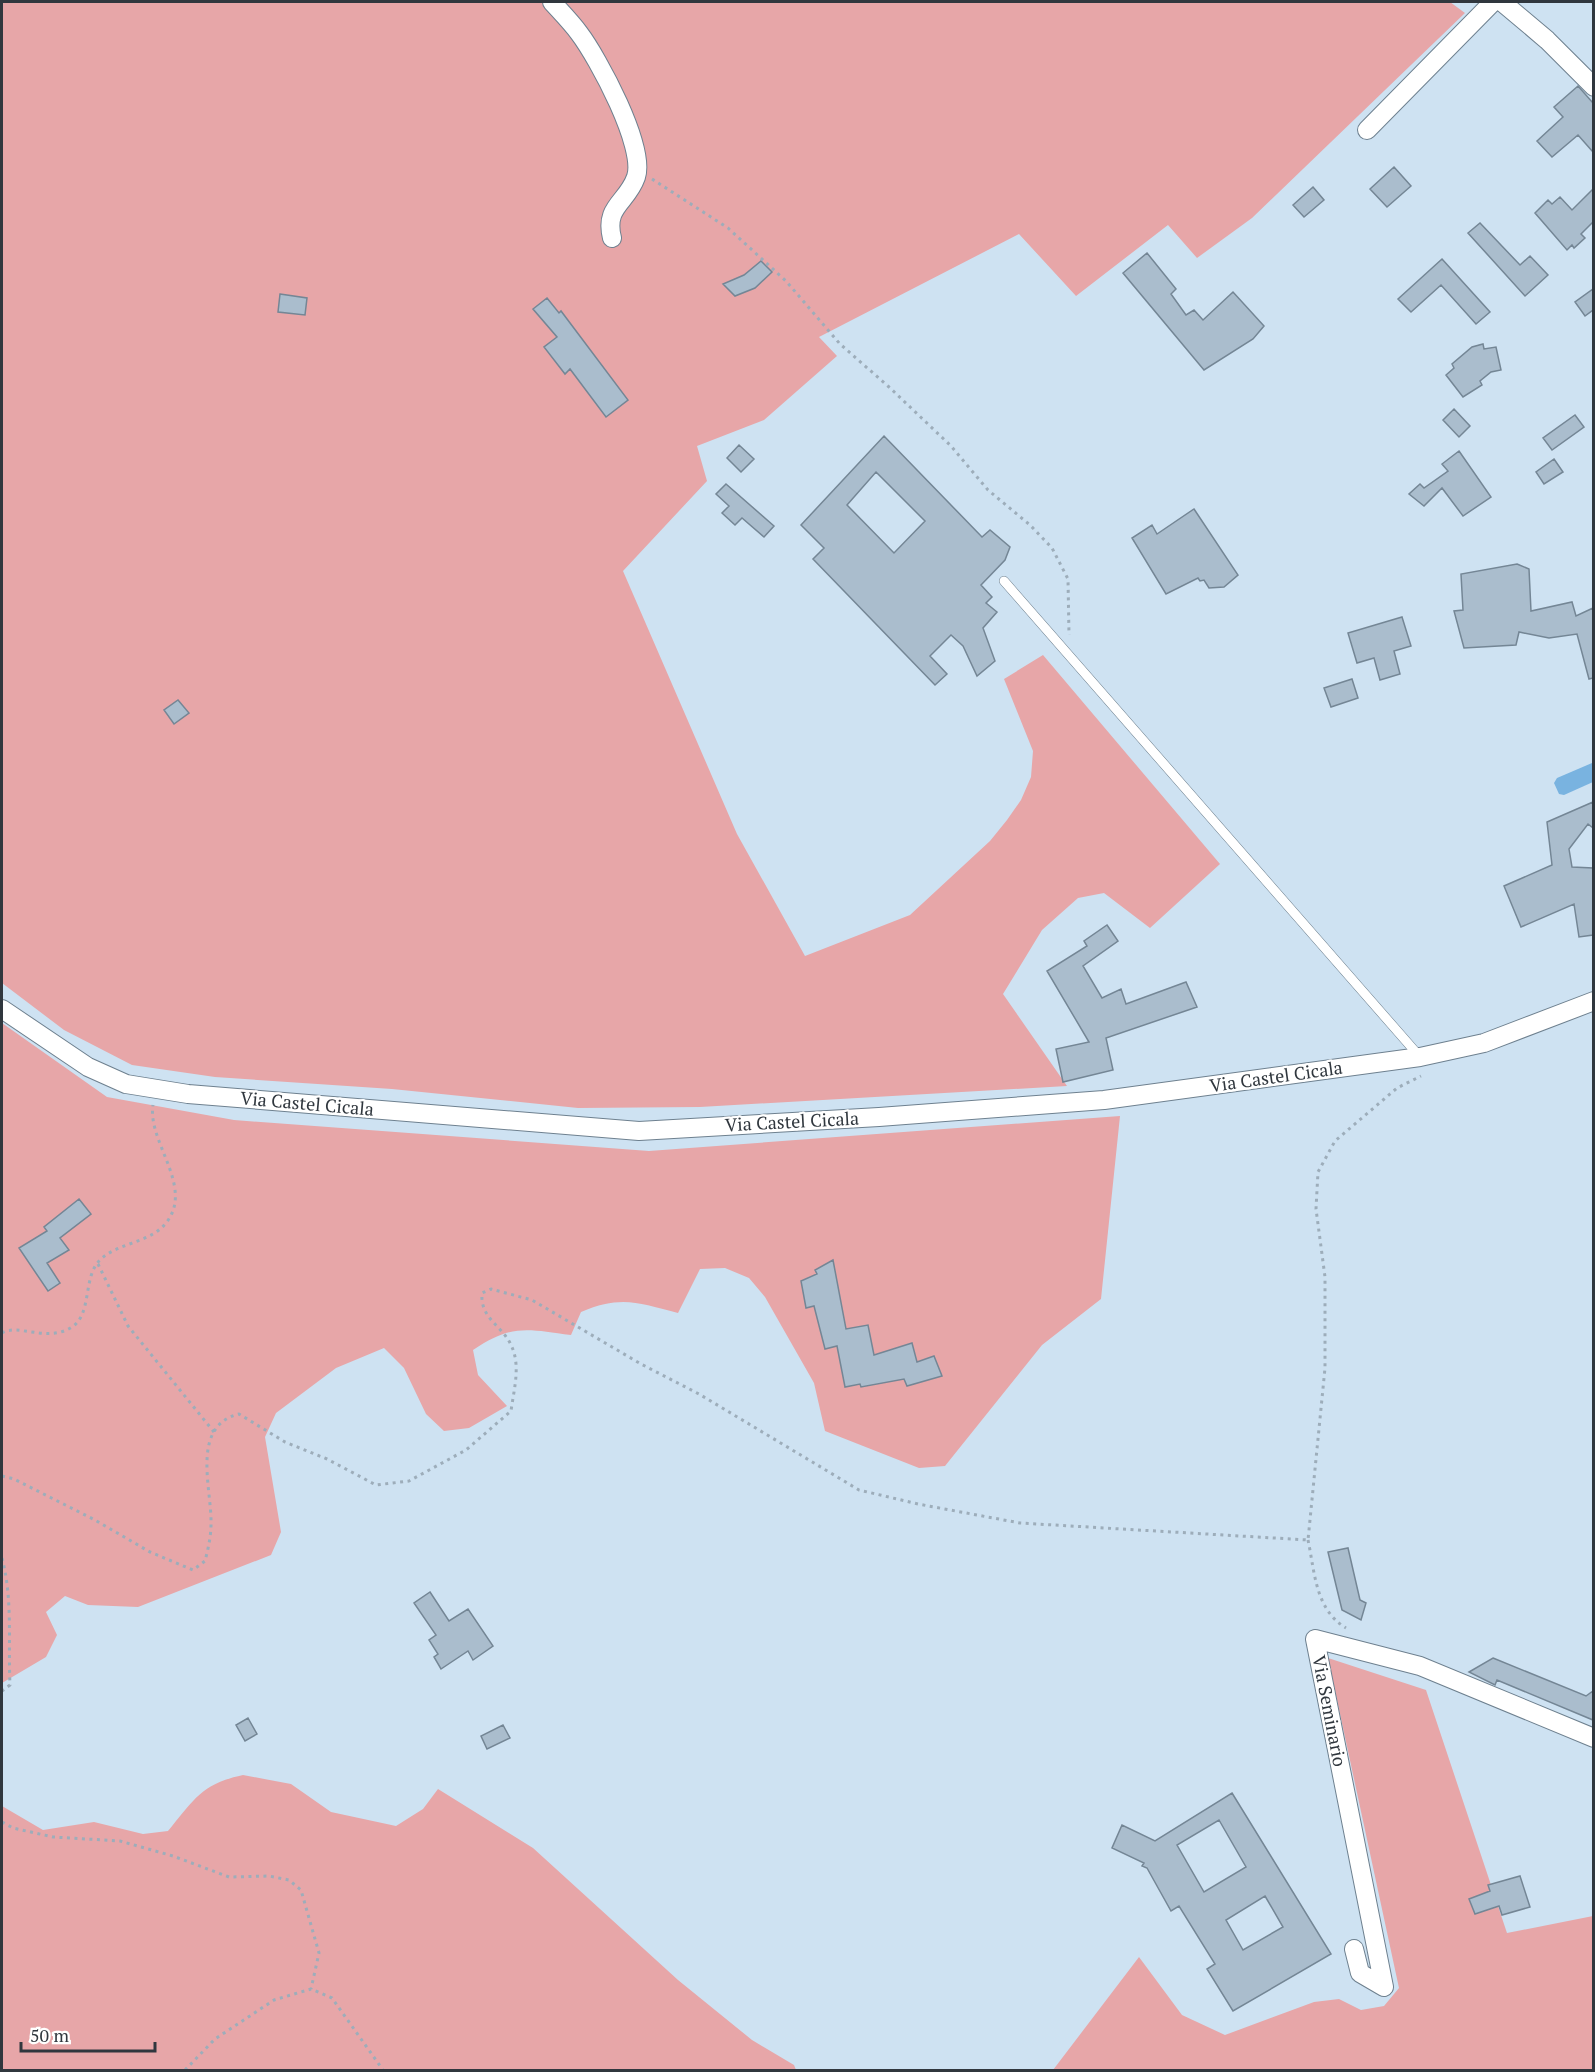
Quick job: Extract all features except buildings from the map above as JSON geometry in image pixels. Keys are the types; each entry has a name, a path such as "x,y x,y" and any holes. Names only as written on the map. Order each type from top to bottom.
{"street":[{"path":"552,2 580,34 604,72 639,163 636,178 610,214 609,226 612,238"},
{"path":"1367,130 1493,2"},
{"path":"1502,2 1547,40 1593,87"},
{"name":"Via Castel Cicala","path":"2,1009 88,1067 126,1084 155,1089 364,1109 639,1131 1104,1100 1423,1065 1593,1001"},
{"name":"Via Seminario","path":"1354,1949 1360,1973 1384,1987 1315,1639 1420,1666 1593,1738"}],"lane":[{"path":"1004,581 1423,1065"}],"path":[{"path":"637,170 736,236 786,281 840,344 890,387 951,446 988,490 1030,525 1052,548 1068,579 1072,660"},
{"path":"1354,1632 1335,1621 1323,1606 1308,1540 1325,1368 1325,1277 1316,1209 1318,1172 1335,1141 1423,1065"},
{"path":"2,1333 13,1329 47,1335 74,1327 81,1317 97,1262 110,1253 150,1237 166,1223 173,1208 174,1187 151,1115 155,1089"},
{"path":"97,1262 128,1326 214,1431"},
{"path":"2,1476 14,1479 95,1520 150,1552 193,1570 205,1561 209,1544 211,1504 206,1461 214,1431 226,1417 239,1414 285,1442 327,1459 376,1485 409,1481 466,1450 511,1411 516,1364 511,1344 489,1320 481,1305 482,1293 490,1289 532,1299 641,1364 699,1394 858,1490 1020,1523 1308,1540"},
{"path":"2,1558 8,1582 10,1606 8,1634 10,1685 2,1691"},
{"path":"2,1822 13,1828 52,1837 120,1841 173,1856 229,1877 269,1876 289,1880 301,1890 319,1953 311,1989"},
{"path":"185,2070 215,2039 274,2000 311,1989 332,1998 383,2070"}],"shaded area":[{"path":"2,2 1450,2 1465,13 1252,218 1197,258 1168,225 1076,296 1019,234 819,337 837,356 764,420 697,446 707,481 623,571 737,834 805,956 910,915 990,841 1007,820 1021,800 1031,777 1033,751 1004,679 1043,655 1220,864 1150,928 1104,893 1078,898 1042,930 1003,994 1067,1086 700,1107 578,1108 392,1089 215,1077 132,1065 64,1030 2,983"},
{"path":"2,1023 107,1097 234,1120 649,1151 1120,1116 1101,1299 1042,1345 945,1466 919,1468 825,1431 814,1383 765,1297 749,1278 725,1268 700,1269 678,1313 641,1304 619,1302 581,1312 571,1335 520,1330 498,1336 473,1350 478,1375 507,1406 469,1428 444,1431 426,1414 404,1368 384,1348 336,1368 276,1413 265,1437 281,1532 271,1555 138,1607 88,1605 65,1596 46,1612 57,1635 46,1657 2,1683"},
{"path":"1328,1658 1426,1690 1507,1933 1593,1916 1593,2070 1053,2070 1139,1957 1182,2015 1225,2035 1314,2002 1339,1999 1361,2010 1384,2006 1399,1988"},
{"path":"243,1775 291,1784 331,1812 396,1826 423,1809 438,1789 533,1848 678,1980 752,2040 794,2065 796,2070 2,2070 2,1806 43,1830 94,1822 143,1834 168,1831 192,1802 208,1788"}],"water":[{"path":"1592,763 1593,782 1564,795 1559,794 1554,783 1557,778"}]}
